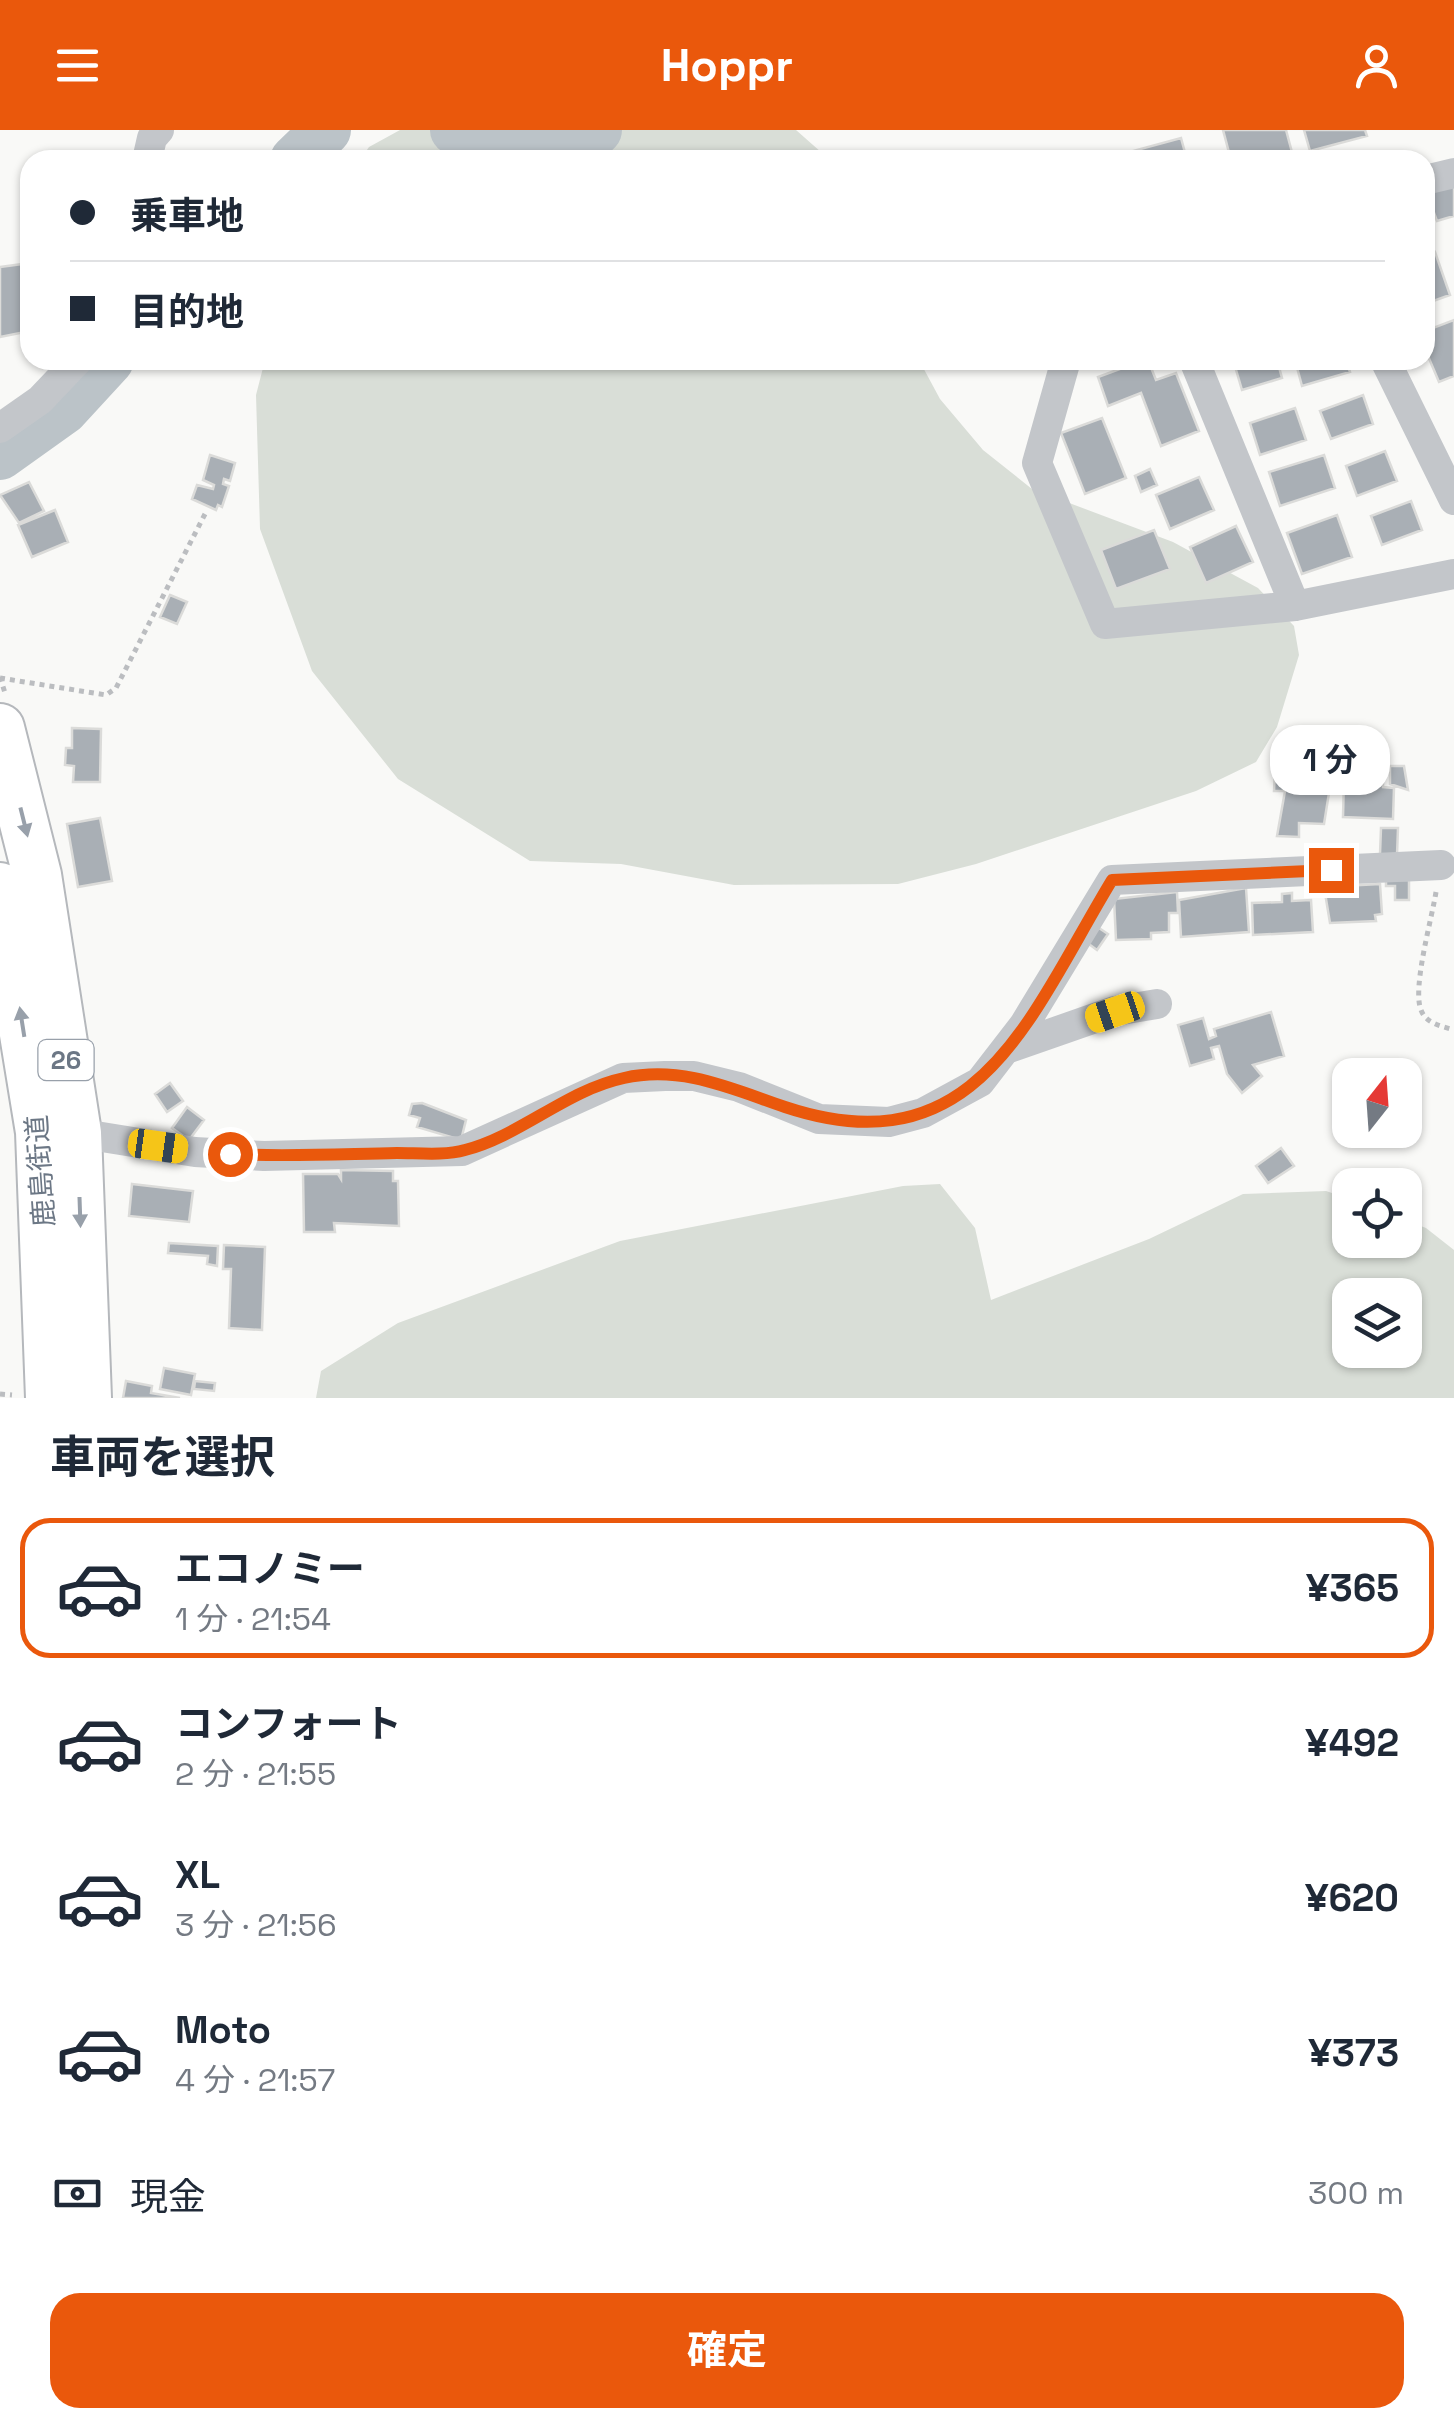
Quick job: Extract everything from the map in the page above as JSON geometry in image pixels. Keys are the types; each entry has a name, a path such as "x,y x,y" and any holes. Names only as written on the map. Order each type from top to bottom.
{"main road":[{"name":"26","path":"0,728 37,874 77,1132 86,1398"},
{"name":"鹿島街道","path":"0,887 40,1132 50,1398"}],"street":[{"path":"0,428 40,400 68,370"},
{"path":"1063,370 1036,463 1105,624 1295,606 1454,574"},
{"path":"1198,370 1295,606"},
{"path":"1390,370 1454,500"},
{"path":"77,1132 195,1152 264,1156 462,1151 623,1078 665,1076 694,1076 739,1087 819,1118 889,1122 923,1112 980,1082 1009,1048 1112,880 1441,865"},
{"path":"1009,1048 1115,1012 1156,1004"}],"path":[{"path":"0,678 106,695 116,688 205,514"},
{"path":"1441,865 1420,993 1421,1012 1430,1022 1454,1030"}],"shaded area":[{"path":"400,130 796,130 819,150 367,150"},
{"path":"262,370 924,370 940,399 983,450 1032,489 1173,542 1258,588 1294,626 1299,655 1277,727 1256,762 1196,791 976,864 898,884 734,885 621,864 530,861 398,779 312,671 260,529 256,395"},
{"path":"940,1184 975,1228 991,1300 1149,1239 1243,1194 1326,1191 1332,1193 1332,1258 1422,1258 1422,1226 1454,1250 1454,1398 316,1398 321,1371 398,1323 620,1241 903,1186"}],"building":[{"path":"1223,130 1286,130 1291,150 1228,150"},
{"path":"1304,130 1365,130 1367,136 1314,150 1310,150"},
{"path":"1181,138 1184,150 1137,150"},
{"path":"1454,181 1454,216 1437,221 1435,188"},
{"path":"1435,252 1450,295 1435,300"},
{"path":"20,264 20,333 0,337 0,267"},
{"path":"1454,320 1454,376 1439,382 1434,370 1435,327"},
{"path":"1117,370 1152,370 1156,380 1176,373 1199,431 1161,446 1141,393 1108,406 1098,377"},
{"path":"1236,370 1280,370 1282,378 1242,390"},
{"path":"1298,370 1350,372 1302,386"},
{"path":"1363,395 1373,424 1331,439 1320,411"},
{"path":"1295,408 1306,440 1260,455 1250,423"},
{"path":"1102,418 1126,478 1085,494 1061,433"},
{"path":"1385,451 1397,481 1357,496 1346,466"},
{"path":"210,455 235,463 230,481 224,479 223,484 229,486 222,507 218,505 216,510 192,499 197,485 213,489 214,485 203,480"},
{"path":"1324,455 1335,488 1280,506 1269,472"},
{"path":"1150,469 1157,485 1141,492 1135,476"},
{"path":"1199,477 1214,510 1170,529 1156,495"},
{"path":"29,482 44,511 19,523 0,495"},
{"path":"1411,501 1422,530 1382,545 1371,516"},
{"path":"55,510 68,542 32,557 18,525"},
{"path":"1337,515 1352,557 1302,574 1287,533"},
{"path":"1236,526 1253,562 1206,583 1190,547"},
{"path":"1154,530 1170,569 1116,589 1101,550"},
{"path":"170,595 187,602 177,624 160,617"},
{"path":"72,728 101,729 100,782 73,782 74,766 65,765 66,748 72,748"},
{"path":"1390,766 1404,766 1408,790 1390,784"},
{"path":"1275,770 1312,772 1311,792 1329,793 1324,824 1299,823 1299,837 1277,836 1285,791 1274,791"},
{"path":"1344,779 1383,780 1383,787 1394,788 1393,819 1343,817"},
{"path":"100,818 112,881 78,887 67,824"},
{"path":"1381,828 1398,828 1397,855 1380,854"},
{"path":"1386,880 1409,880 1409,900 1395,900 1395,886 1386,886"},
{"path":"1380,884 1382,914 1375,915 1376,921 1330,923 1324,887"},
{"path":"1246,888 1249,932 1181,937 1179,900"},
{"path":"1177,892 1178,913 1169,913 1169,932 1151,933 1151,939 1116,940 1114,899"},
{"path":"1292,893 1292,901 1311,900 1313,932 1253,935 1252,903 1282,902 1282,894"},
{"path":"1096,926 1108,934 1097,950 1086,942"},
{"path":"1271,1012 1284,1056 1253,1065 1262,1076 1242,1093 1227,1074 1219,1046 1211,1048 1214,1059 1190,1066 1178,1025 1203,1018 1209,1039 1216,1036 1214,1029"},
{"path":"170,1083 183,1101 167,1112 155,1094"},
{"path":"422,1103 466,1120 461,1140 417,1127 420,1118 409,1115 412,1104"},
{"path":"187,1107 204,1120 189,1140 172,1128"},
{"path":"1281,1148 1294,1166 1268,1183 1256,1166"},
{"path":"341,1170 393,1171 393,1181 398,1181 399,1226 334,1223 335,1232 304,1232 303,1174 338,1174 341,1179"},
{"path":"132,1184 193,1191 189,1222 129,1216"},
{"path":"169,1243 218,1246 217,1266 207,1264 208,1256 168,1253"},
{"path":"224,1245 265,1247 262,1330 229,1328 231,1269 223,1269"},
{"path":"164,1368 195,1374 191,1395 160,1389"},
{"path":"126,1381 152,1386 151,1393 180,1398 123,1398"},
{"path":"195,1381 215,1383 214,1391 194,1389"}],"waterway":[{"path":"305,150 326,130"},
{"path":"455,130 516,150"},
{"path":"565,150 582,143 597,130"},
{"path":"0,455 63,410 100,370"}],"route":[{"path":"230,1154 462,1151 623,1078 694,1076 739,1087 819,1118 861,1124 889,1122 923,1112 980,1082 1024,1025 1112,880 1331,870"}]}
